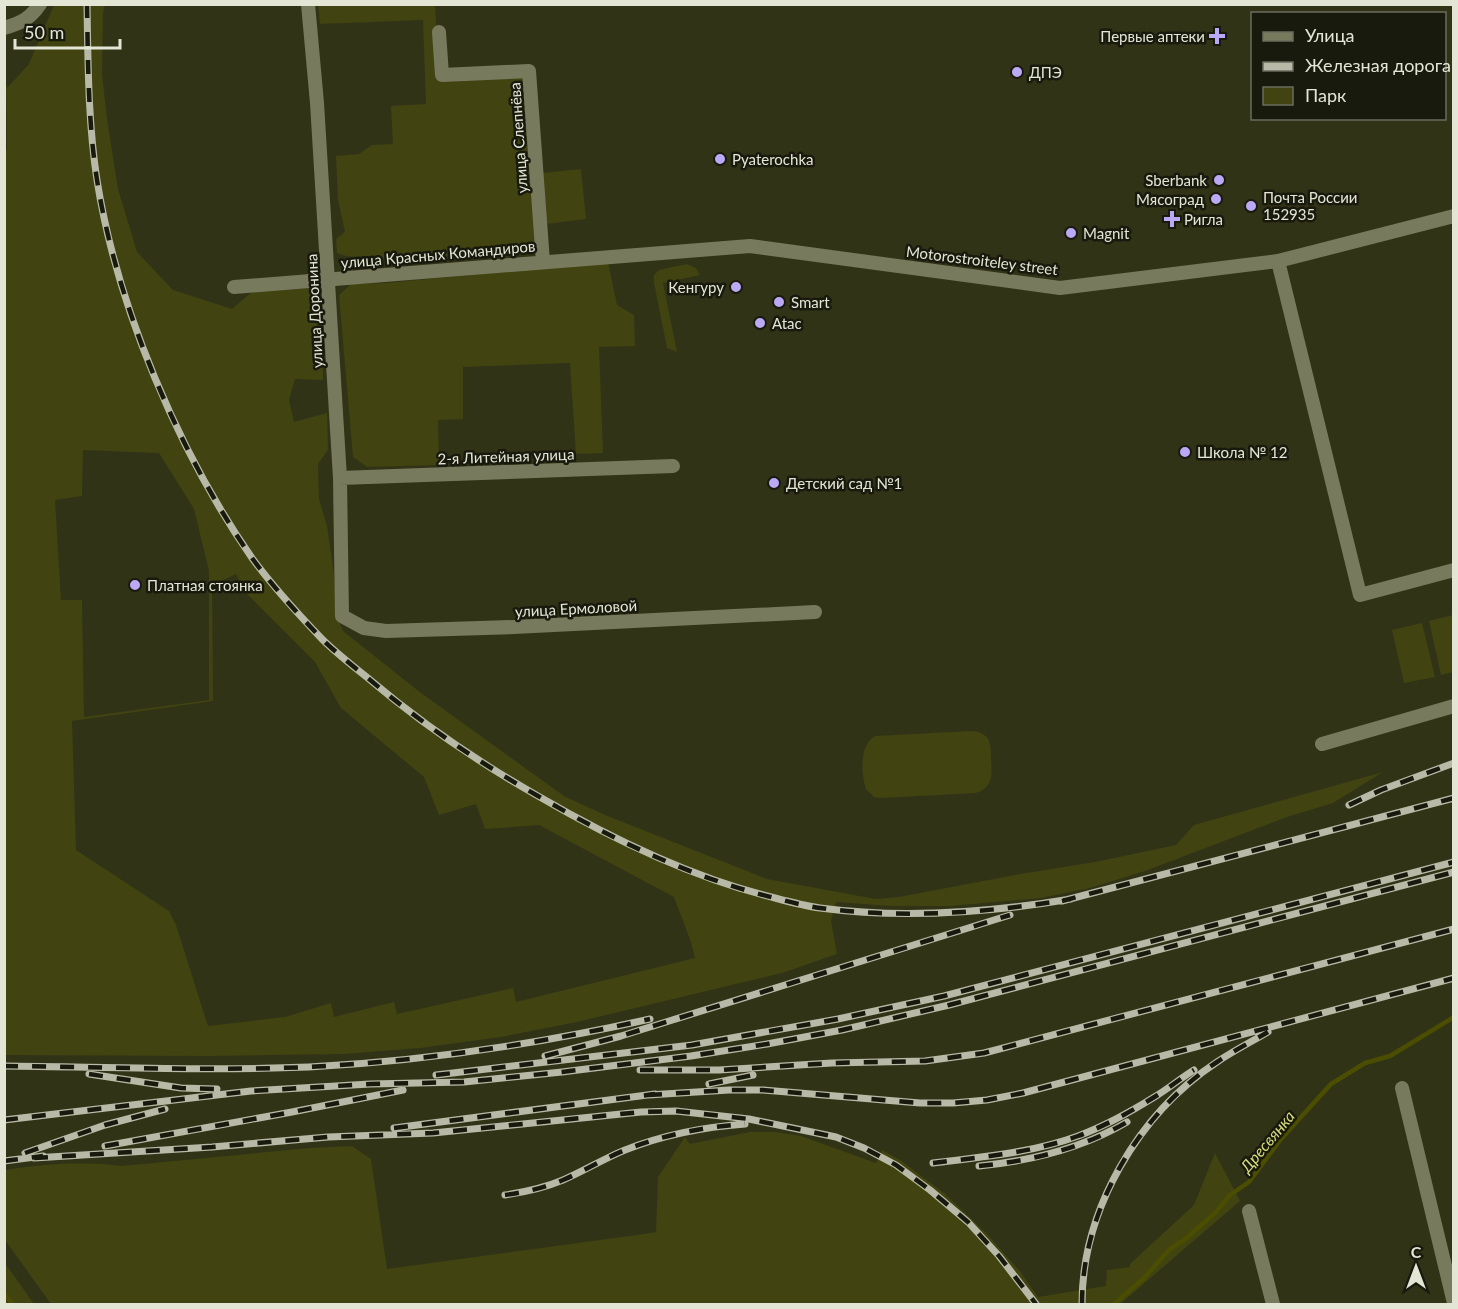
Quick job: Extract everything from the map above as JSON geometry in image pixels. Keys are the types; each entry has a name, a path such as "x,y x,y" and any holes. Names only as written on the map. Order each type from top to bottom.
{"street":[{"path":"4,28 24,22 33,16 40,4"},
{"name":"улица Доронина","path":"308,4 329,279 340,478 342,616"},
{"name":"улица Слепнёва","path":"439,32 442,75 529,71 543,262"},
{"name":"Motorostroiteley street","path":"645,253 750,246 1060,288 1278,261 1454,216"},
{"name":"улица Красных Командиров","path":"234,287 645,253"},
{"path":"1278,261 1360,595 1454,570"},
{"name":"2-я Литейная улица","path":"340,478 673,466"},
{"name":"улица Ермоловой","path":"342,616 364,628 386,631 508,628 815,612"},
{"path":"1322,744 1454,706"},
{"path":"1402,1088 1454,1303"},
{"path":"1249,1211 1273,1305"}],"green space":[{"path":"54,5 105,5 102,74 107,119 118,189 137,252 173,290 232,309 252,292 313,288 322,296 323,380 295,379 289,400 294,422 327,413 328,450 318,464 319,499 327,526 337,617 343,631 421,693 564,796 605,815 767,879 876,899 899,897 1095,862 1176,845 1194,825 1383,772 1333,803 1287,817 1145,871 1090,888 1041,898 950,906 890,906 836,902 831,921 837,954 782,973 577,1022 501,1037 420,1048 344,1054 5,1055 4,161 7,147 4,76 7,88 29,64","holes":["83,450 159,453 194,509 209,571 209,700 84,717 82,600 61,600 55,500 82,496","236,574 245,592 315,662 341,708 424,777 439,815 476,804 485,829 539,825 674,897 695,958 516,1002 513,988 397,1014 394,1002 334,1017 331,1003 285,1017 208,1026 176,925 169,911 76,850 72,721 213,701 212,581 221,581"]},
{"path":"318,5 435,5 439,78 525,77 536,248 517,255 479,254 384,259 337,253 336,239 345,232 338,200 336,156 359,154 372,145 393,144 391,106 426,104 423,20 320,24"},
{"path":"581,169 586,219 546,224 543,173"},
{"path":"608,262 617,305 634,315 635,346 599,347 603,453 576,454 570,363 463,367 463,419 438,420 439,465 367,467 353,457 339,295 351,284 386,283"},
{"path":"687,264 696,268 700,275 663,283 677,352 667,348 654,275 659,270"},
{"path":"1453,615 1453,672 1441,675 1429,621"},
{"path":"1422,623 1435,677 1404,683 1392,630"},
{"path":"972,731 985,736 990,746 991,779 982,790 976,793 880,798 874,797 866,789 862,768 864,753 866,746 875,736"},
{"path":"750,1132 775,1132 801,1136 876,1163 882,1150 900,1160 944,1193 986,1233 1019,1270 1038,1297 1106,1286 1107,1270 1130,1267 1130,1264 1194,1205 1215,1153 1240,1201 1120,1304 51,1304 5,1240 5,1170 63,1164 122,1166 352,1146 371,1159 387,1269 644,1234 656,1232 658,1177 685,1137 690,1144"},
{"path":"5,1263 34,1304 5,1304"}],"waterway":[{"name":"Дресвянка","path":"1114,1304 1143,1279 1170,1249 1215,1213 1230,1195 1249,1182 1281,1139 1331,1084 1365,1063 1390,1056 1454,1017"},
{"name":"Дресвянка","path":"4,1293 12,1304"}],"railway":[{"path":"87,4 90,114 97,180 119,278 136,328 176,426 225,517 268,579 322,639 389,695 472,756 566,812 624,842 713,880 809,906 883,913 977,911 1071,899"},
{"path":"1349,805 1381,790 1454,763"},
{"path":"1062,901 1454,798"},
{"path":"436,1075 692,1045 838,1019 944,996 1454,862"},
{"path":"4,1120 251,1091 370,1084 464,1082 691,1056 767,1044 842,1030 949,1005 1454,872"},
{"path":"545,1056 621,1036 1010,915"},
{"path":"640,1070 719,1070 832,1063 925,1061 984,1053 1454,929"},
{"path":"648,1095 763,1090 920,1103 987,1100 1023,1093 1454,978"},
{"path":"4,1066 233,1069 352,1064 480,1050 650,1019"},
{"path":"1082,1304 1085,1269 1092,1234 1104,1200 1120,1167 1140,1137 1189,1083 1223,1058 1268,1032"},
{"path":"933,1163 1043,1147 1078,1136 1137,1107 1194,1070"},
{"path":"89,1074 181,1088 217,1089"},
{"path":"709,1084 753,1075"},
{"path":"105,1146 403,1090"},
{"path":"394,1128 655,1094"},
{"path":"25,1153 105,1125 165,1109"},
{"path":"34,1158 328,1137 433,1133 641,1112 676,1111 749,1119 836,1137 864,1148 896,1165 968,1222 999,1256 1036,1304"},
{"path":"979,1166 1018,1161 1055,1152 1092,1140 1127,1122"},
{"path":"505,1195 556,1183 617,1154 654,1140 714,1127 745,1124"},
{"path":"4,1161 43,1156"}],"place":[{"name":"Первые аптеки","path":"1217,36"},
{"name":"ДПЭ","path":"1017,72"},
{"name":"Pyaterochka","path":"720,159"},
{"name":"Sberbank","path":"1219,180"},
{"name":"Мясоград","path":"1216,199"},
{"name":"Почта России 152935","path":"1251,206"},
{"name":"Ригла","path":"1172,219"},
{"name":"Magnit","path":"1071,233"},
{"name":"Кенгуру","path":"736,287"},
{"name":"Smart","path":"779,302"},
{"name":"Atac","path":"760,323"},
{"name":"Школа № 12","path":"1185,452"},
{"name":"Детский сад №1","path":"774,483"},
{"name":"Платная стоянка","path":"135,585"}]}
